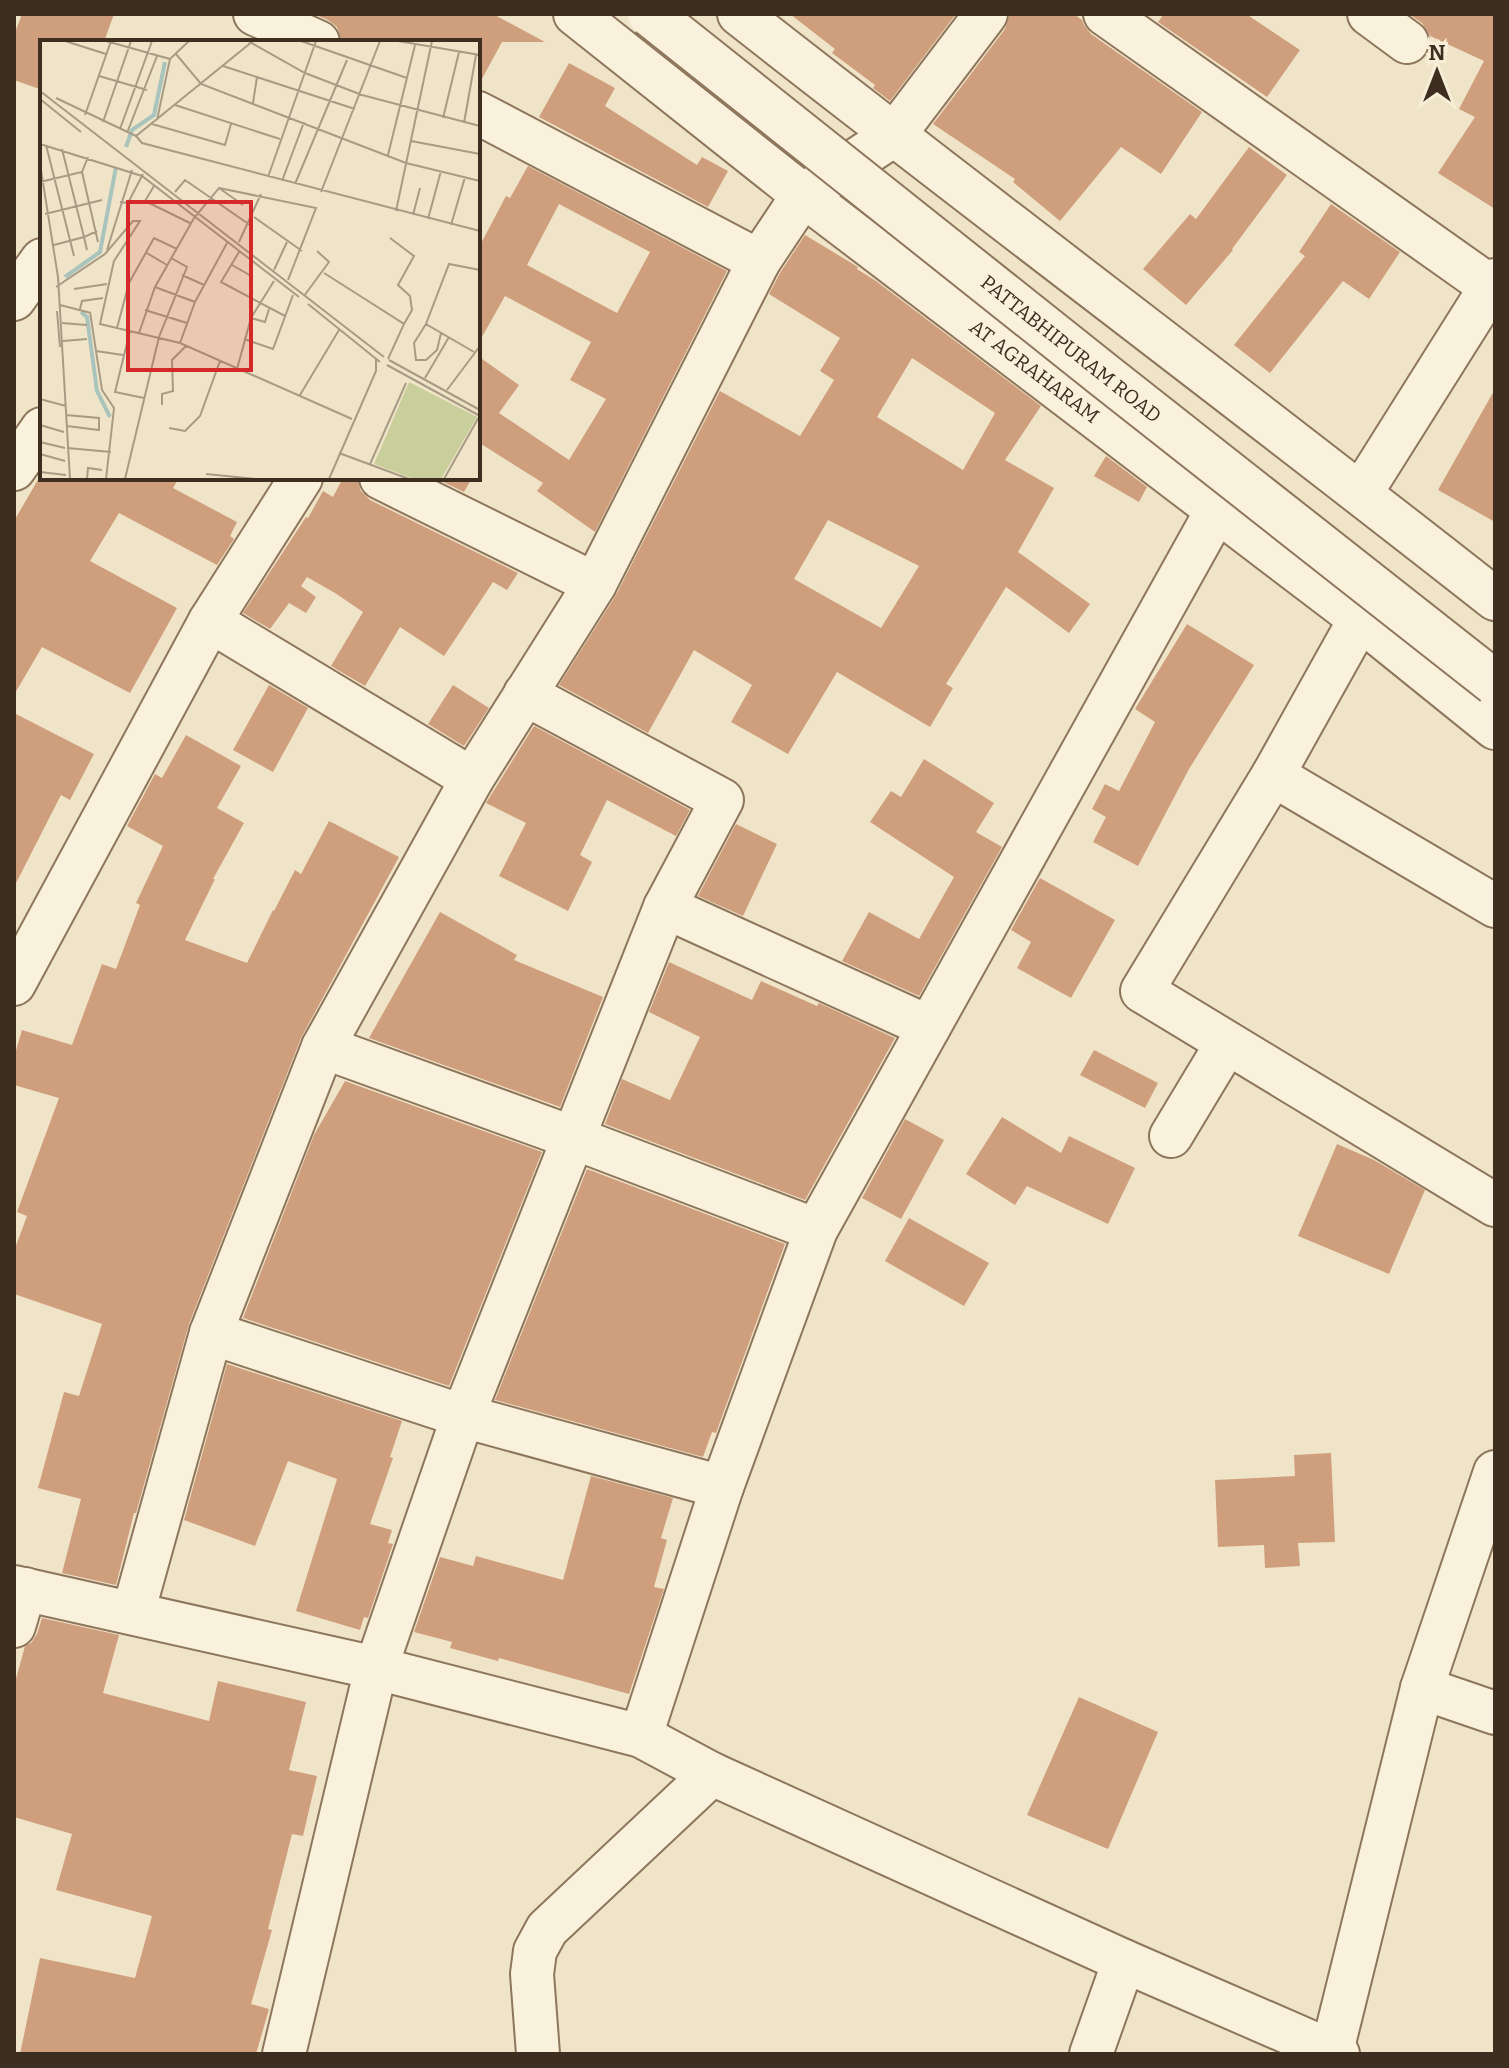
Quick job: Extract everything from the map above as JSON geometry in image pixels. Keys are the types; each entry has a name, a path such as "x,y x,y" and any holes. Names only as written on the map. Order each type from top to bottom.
{"street":[{"name":"AT AGRAHARAM","path":"575,14 803,195 1360,619 1495,728"},
{"name":"PATTABHIPURAM ROAD","path":"650,14 1495,683"},
{"name":"PATTABHIPURAM ROAD","path":"684,14 1495,652"},
{"path":"739,14 1495,599"},
{"path":"133,1613 211,1333 323,1047 472,779 595,584 759,261 803,195 894,135 986,14"},
{"path":"1105,14 1493,283 1361,493"},
{"path":"1369,14 1407,42"},
{"path":"252,24 311,40"},
{"path":"480,114 759,261"},
{"path":"14,299 40,263"},
{"path":"14,469 40,432"},
{"path":"14,984 210,621 300,480"},
{"path":"385,480 595,584"},
{"path":"641,1736 722,1487 816,1230 1217,510"},
{"path":"1360,619 1273,775 1142,991 1495,1205"},
{"path":"210,621 472,779"},
{"path":"284,2054 376,1668 463,1416 665,907 722,800 525,694"},
{"path":"1273,775 1495,906"},
{"path":"665,907 929,1027"},
{"path":"1171,1136 1227,1043"},
{"path":"323,1047 816,1230"},
{"path":"211,1333 463,1416 722,1487"},
{"path":"18,1600 133,1613 376,1668 641,1736 712,1774 1335,2053 1422,1688 1495,1472"},
{"path":"1422,1688 1495,1713"},
{"path":"538,2054 532,1974 535,1951 547,1929 712,1774"},
{"path":"1091,2054 1124,1961"}],"building":[{"path":"22,14 114,14 105,40 40,40 40,89 14,80 14,35"},
{"path":"314,14 493,14 545,42 502,42 480,82 480,40 341,40 337,27"},
{"path":"790,14 956,14 890,101 873,88 875,85 832,53 835,49"},
{"path":"1010,14 1074,14 1091,34 1202,112 1161,174 1121,147 1060,221 1013,182 1015,179 933,124 1005,29"},
{"path":"1164,14 1246,14 1300,50 1267,97 1158,22"},
{"path":"1409,14 1495,14 1495,209 1438,173 1475,117 1459,109 1484,61 1430,36 1422,23"},
{"path":"569,63 615,88 605,106 697,165 702,157 728,171 708,207 539,117"},
{"path":"1249,147 1287,175 1233,250 1186,305 1143,269 1190,214 1196,219"},
{"path":"528,166 727,271 595,532 537,491 543,483 480,443 480,357 519,385 499,413 569,460 606,399 570,380 591,342 505,296 480,340 480,245 506,196 510,198","holes":["559,204 650,252 617,313 527,265"]},
{"path":"1331,204 1400,252 1369,299 1343,281 1270,373 1234,345 1305,256 1299,252"},
{"path":"805,235 858,267 1041,406 1005,460 1054,488 1018,552 1090,604 1069,633 1006,587 946,684 953,688 930,727 837,672 788,754 731,722 752,685 694,650 648,733 559,685 616,595 720,391 800,436 834,380 820,371 840,338 769,294","holes":["912,358 995,413 963,470 877,417","828,520 919,566 881,628 794,579"]},
{"path":"1495,389 1495,522 1438,490"},
{"path":"1106,456 1147,487 1139,502 1094,476"},
{"path":"40,478 178,480 173,488 237,522 230,536 234,539 217,565 119,513 90,561 177,608 130,693 42,647 14,695 14,521"},
{"path":"342,480 358,480 361,491 370,500 518,573 507,590 493,582 444,656 400,627 365,686 331,666 363,612 335,593 307,577 301,586 316,597 306,613 289,603 270,629 243,613 323,491 333,497"},
{"path":"439,480 471,480 464,492"},
{"path":"1187,624 1254,665 1189,769 1138,866 1093,842 1106,817 1092,809 1105,784 1119,791 1155,722 1135,709"},
{"path":"269,685 308,708 273,772 233,750"},
{"path":"453,685 489,708 464,746 428,724"},
{"path":"14,713 94,754 70,800 61,795 14,887"},
{"path":"534,726 690,810 676,836 607,800 580,855 592,862 568,911 499,876 526,823 486,803"},
{"path":"186,735 241,766 217,808 244,823 213,879 185,940 247,963 295,870 301,874 329,821 399,857 301,1038 189,1324 116,1585 62,1573 81,1499 38,1488 64,1392 79,1396 102,1324 14,1294 14,1251 27,1216 17,1212 59,1098 14,1085 14,1057 22,1030 72,1045 102,964 116,969 140,905 136,903 163,846 127,826 155,774 162,778"},
{"path":"924,759 994,803 976,832 1002,847 919,996 842,961 869,912 919,939 954,877 870,822 891,791 901,797"},
{"path":"736,824 777,844 743,916 698,896"},
{"path":"1040,878 1115,920 1071,998 1017,968 1031,942 1011,930"},
{"path":"440,912 517,955 514,960 603,997 560,1107 369,1038"},
{"path":"669,962 752,1000 761,981 817,1006 819,1003 895,1038 805,1200 605,1124 622,1079 670,1100 700,1037 649,1012"},
{"path":"1094,1050 1158,1083 1145,1108 1080,1075"},
{"path":"345,1081 542,1152 449,1386 243,1318 314,1135"},
{"path":"1002,1117 1061,1153 1069,1136 1135,1168 1108,1224 1027,1186 1015,1205 966,1174"},
{"path":"905,1119 944,1140 901,1219 862,1198"},
{"path":"1337,1144 1374,1160 1425,1190 1389,1274 1298,1236"},
{"path":"587,1169 785,1244 716,1433 712,1432 703,1457 495,1400"},
{"path":"909,1218 989,1263 964,1306 885,1261"},
{"path":"227,1364 402,1421 370,1524 392,1530 388,1543 393,1544 368,1618 364,1617 360,1630 296,1611 337,1479 288,1461 255,1546 184,1520"},
{"path":"1331,1453 1335,1542 1298,1543 1300,1566 1265,1568 1264,1545 1218,1547 1215,1480 1295,1476 1294,1455"},
{"path":"591,1476 673,1498 661,1538 667,1540 654,1587 664,1589 629,1694 499,1658 498,1661 450,1648 452,1642 414,1632 440,1557 473,1566 476,1556 563,1580"},
{"path":"42,1618 119,1635 103,1693 209,1721 218,1681 306,1702 289,1770 317,1776 303,1836 292,1834 268,1929 272,1930 251,2004 269,2009 256,2054 20,2054 40,1958 135,1978 152,1916 56,1890 72,1834 14,1817 14,1686 25,1646 37,1634"},
{"path":"1079,1697 1158,1732 1108,1849 1027,1815"}]}
